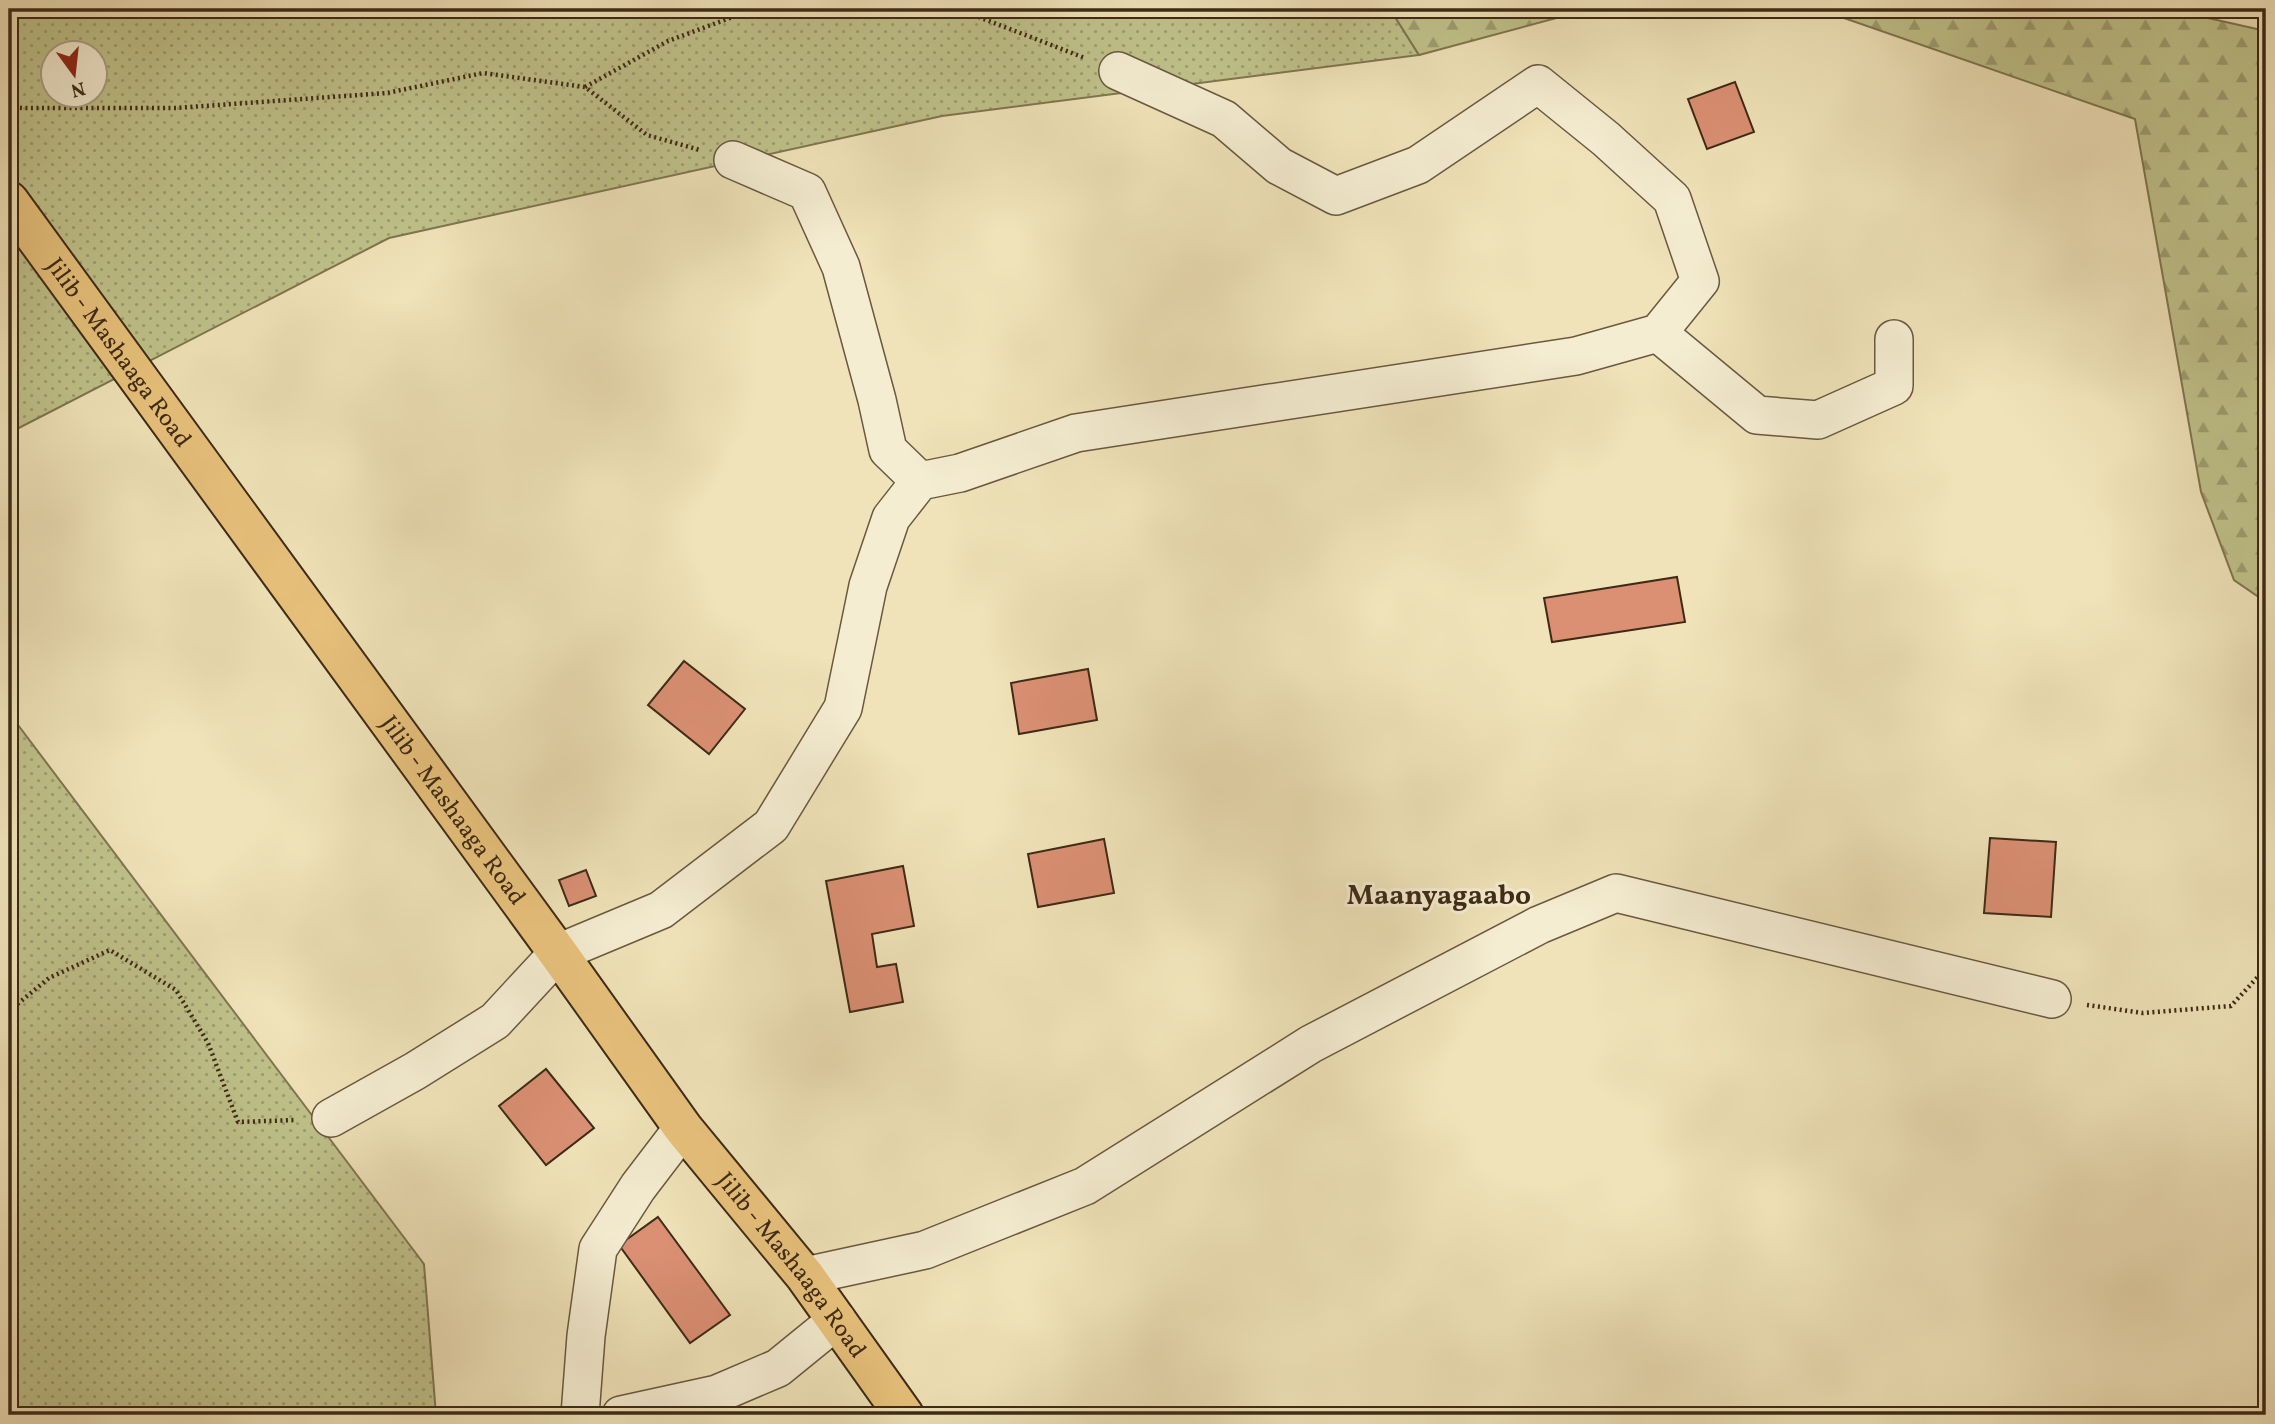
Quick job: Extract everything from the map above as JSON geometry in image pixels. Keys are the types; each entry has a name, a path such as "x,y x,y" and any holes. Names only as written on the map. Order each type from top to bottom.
{"main road":[{"name":"Jilib - Mashaaga Road","path":"9,201 683,1128 805,1276 904,1415"}],"street":[{"path":"331,1118 415,1071 495,1021 558,953 661,910 771,826 843,708 868,586 891,518 920,481 960,473 1076,433 1576,356 1658,333 1700,281 1672,199 1606,139 1538,83 1418,165 1336,196 1279,166 1224,120 1118,71"},
{"path":"733,160 807,192 841,267 888,450 920,481"},
{"path":"1658,333 1757,415 1818,420 1894,386 1894,339"},
{"path":"805,1276 925,1250 1085,1186 1311,1044 1539,925 1616,893 2052,999"},
{"path":"580,1415 586,1336 598,1249 638,1187 683,1128"},
{"path":"621,1415 717,1394 778,1368 837,1320"}],"path":[{"path":"585,87 668,41 754,9"},
{"path":"958,9 1118,71"},
{"path":"9,107 189,107 387,93 482,73 585,87 647,135 733,160"},
{"path":"9,1011 49,978 110,950 176,990 208,1043 238,1122 331,1118"},
{"path":"2052,999 2143,1013 2231,1006 2266,968"}],"green space":[{"path":"9,9 1390,9 1419,55 942,116 389,238 9,433"},
{"path":"1390,9 1590,9 1419,55"},
{"path":"1818,9 2196,9 2208,18 2266,31 2266,602 2234,580 2201,492 2135,119"},
{"path":"9,713 424,1264 436,1415 9,1415"}],"building":[{"path":"1735,82 1754,132 1707,149 1688,99"},
{"path":"1677,577 1685,622 1552,642 1544,598"},
{"path":"684,661 745,709 709,754 648,705"},
{"path":"1088,669 1097,720 1019,734 1011,683"},
{"path":"1990,838 2056,842 2051,917 1984,913"},
{"path":"1104,839 1114,893 1038,907 1028,854"},
{"path":"903,866 914,926 872,934 877,967 896,964 903,1002 850,1012 826,881"},
{"path":"586,870 596,896 569,906 559,880"},
{"path":"546,1069 594,1128 546,1165 499,1106"},
{"path":"658,1217 730,1315 690,1343 619,1245"}],"district":[{"name":"Maanyagaabo","path":"1439,894"}]}
